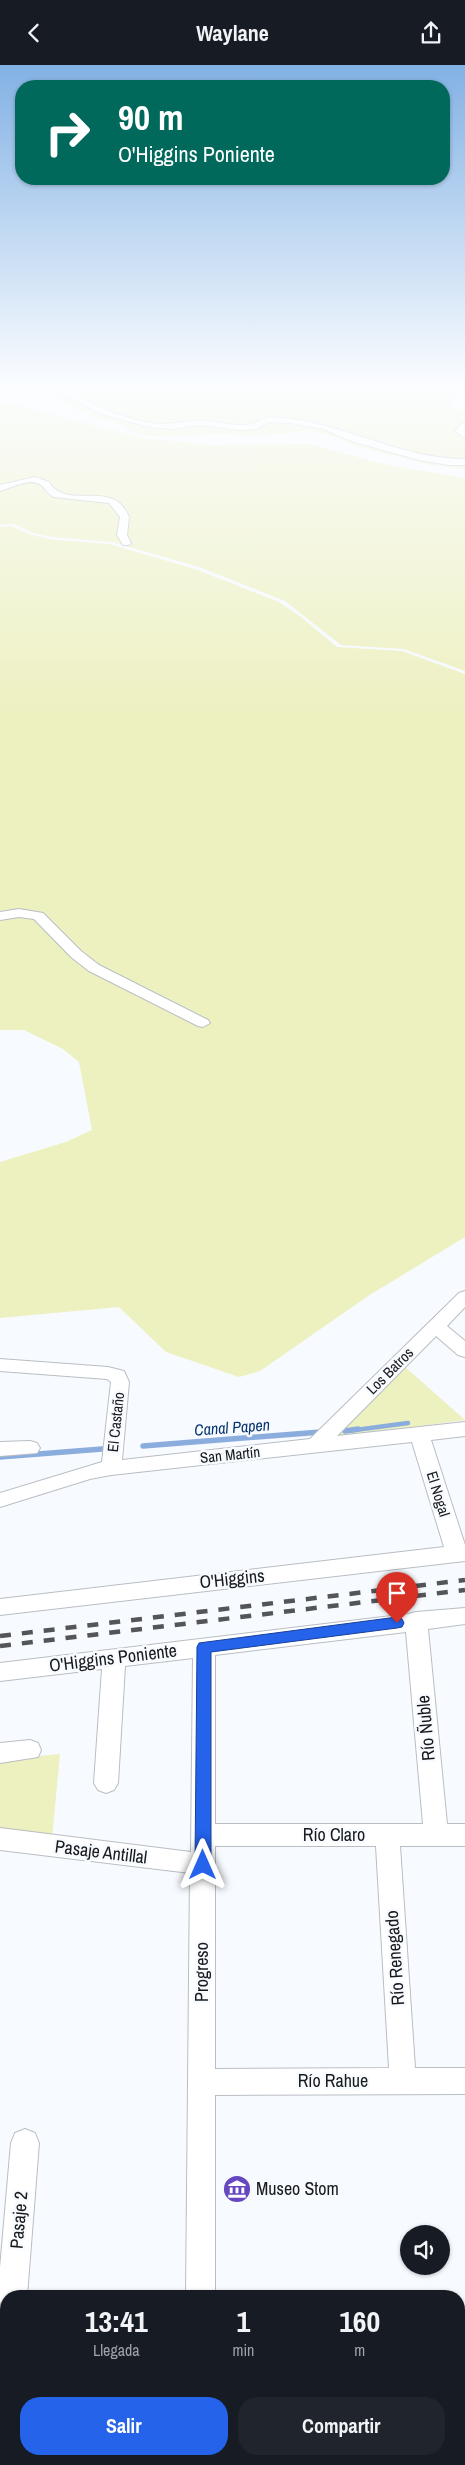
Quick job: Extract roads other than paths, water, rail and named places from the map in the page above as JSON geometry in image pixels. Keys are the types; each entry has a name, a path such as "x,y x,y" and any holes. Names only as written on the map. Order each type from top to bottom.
{"street":[{"path":"55,494 112,501 126,520 122,535 126,543"},
{"path":"0,916 19,913 38,916 76,954 94,968 203,1023"},
{"name":"Los Batros","path":"315,1446 465,1297"},
{"path":"436,1326 465,1351"},
{"name":"El Castaño","path":"0,1365 108,1373 117,1376 120,1383 111,1468"},
{"name":"San Martín","path":"0,1500 89,1472 111,1468 465,1429"},
{"name":"El Nogal","path":"419,1434 461,1554"},
{"path":"0,1449 30,1448"},
{"name":"O'Higgins","path":"0,1607 461,1554"},
{"name":"O'Higgins Poniente","path":"0,1672 416,1620 465,1616"},
{"name":"Río Ñuble","path":"416,1620 436,1835"},
{"name":"Progreso","path":"200,2290 204,1647"},
{"path":"106,1783 114,1658"},
{"path":"0,1753 30,1750"},
{"name":"Río Claro","path":"203,1835 465,1835"},
{"name":"Río Renegado","path":"387,1835 403,2081"},
{"name":"Pasaje Antillal","path":"0,1839 203,1865"},
{"name":"Río Rahue","path":"201,2082 465,2081"},
{"name":"Pasaje 2","path":"13,2290 25,2143"}],"waterway":[{"name":"Canal Papen","path":"348,1431 408,1423"},
{"name":"Canal Papen","path":"345,1431 358,1429"},
{"name":"Canal Papen","path":"143,1446 321,1432"},
{"name":"Canal Papen","path":"0,1457 102,1449"}],"railway":[{"path":"0,1636 465,1580"},
{"path":"0,1646 465,1590"}],"place":[{"name":"Museo Stom","path":"237,2189"}]}
